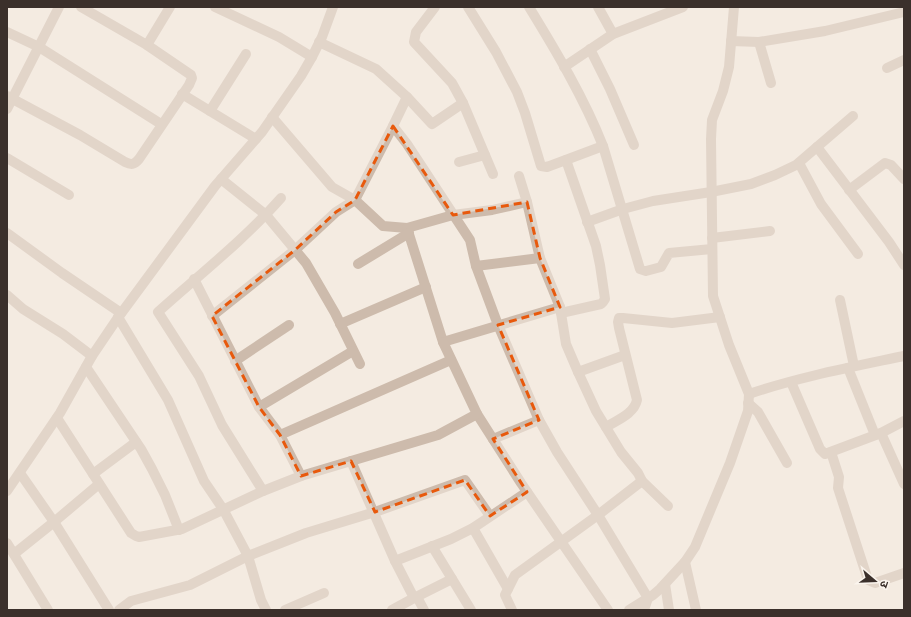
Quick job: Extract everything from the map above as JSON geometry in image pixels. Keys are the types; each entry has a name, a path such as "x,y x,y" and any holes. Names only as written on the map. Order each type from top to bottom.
{"street":[{"path":"7,109 10,98 39,47 59,7"},
{"path":"10,98 132,164 139,159 191,81 191,75 147,45 81,7"},
{"path":"147,45 170,7"},
{"path":"215,7 279,37 312,57"},
{"path":"7,491 56,418 92,356 120,315 222,179 256,139 272,117 312,57 333,7"},
{"path":"435,7 416,32 414,42 452,83 463,104 493,174"},
{"path":"468,7 496,52 517,92 541,166 546,167 603,146"},
{"path":"529,7 564,67 595,127 603,146 639,266 642,271 661,267 670,253 712,249"},
{"path":"598,7 614,34"},
{"path":"564,67 614,34 683,7"},
{"path":"734,7 729,67 723,91 712,120 711,192 713,296 748,399 758,412 787,463"},
{"path":"731,41 759,42 825,31 904,12 902,7"},
{"path":"7,32 39,47 161,124"},
{"path":"319,42 376,69 407,97 432,124 463,104"},
{"path":"759,42 771,83"},
{"path":"590,49 610,89 634,145"},
{"path":"210,111 246,54"},
{"path":"887,68 904,60"},
{"path":"182,94 256,139"},
{"path":"212,316 295,250 336,212 355,200 407,97"},
{"path":"587,222 623,209 665,198 711,192 751,184 775,175 798,163 852,116"},
{"path":"272,117 332,187 355,200 383,226 408,231"},
{"path":"393,126 408,144 470,240 476,266 498,325 539,420 557,452 598,515 648,598 644,610"},
{"path":"817,147 889,242 904,265"},
{"path":"459,162 485,155"},
{"path":"7,158 68,195"},
{"path":"443,342 498,325 561,310 601,304 604,301 600,265 596,246 566,160"},
{"path":"798,163 821,204 858,254"},
{"path":"849,190 885,163 900,167 904,179"},
{"path":"519,176 527,202 540,258 561,310 566,344 578,372 596,411 621,452 638,473 642,481 668,506"},
{"path":"222,179 266,215 306,263 340,324 360,364"},
{"path":"263,491 222,425 199,376 158,312 194,279 227,252 266,215 281,198"},
{"path":"358,264 408,231 454,215 492,210 527,202"},
{"path":"408,231 443,342 477,414 527,492 608,610"},
{"path":"712,238 770,231"},
{"path":"7,233 120,315 168,400 204,481 223,509 248,556 261,600 266,610"},
{"path":"476,266 540,258"},
{"path":"194,279 259,407 280,434 301,476"},
{"path":"340,324 426,288"},
{"path":"7,295 23,309 63,334 92,356"},
{"path":"840,300 851,367 878,434 904,484"},
{"path":"606,427 629,413 636,404 636,394 618,322 620,318 672,323 720,317"},
{"path":"235,361 289,325"},
{"path":"259,407 353,351"},
{"path":"578,372 625,354"},
{"path":"748,399 791,382 851,367 903,358"},
{"path":"280,434 451,360"},
{"path":"86,367 136,442 152,469 165,495 179,530"},
{"path":"791,382 820,449 825,454 878,434 904,421"},
{"path":"628,610 653,596 685,562 695,547 730,463 748,411 748,399"},
{"path":"56,418 131,533 136,536 179,530 263,491 301,476 438,436 477,414"},
{"path":"493,439 539,420"},
{"path":"93,474 136,442"},
{"path":"831,452 839,477 838,488 868,580 875,583 904,573"},
{"path":"352,461 395,561 415,598 424,610"},
{"path":"20,473 54,522 109,610"},
{"path":"119,610 131,601 190,585 248,556 306,534 375,512 465,480 490,516"},
{"path":"512,610 505,595 515,575 642,481"},
{"path":"14,554 99,484"},
{"path":"395,561 472,528 527,492"},
{"path":"472,528 508,589"},
{"path":"7,543 48,610"},
{"path":"432,546 471,610"},
{"path":"685,562 696,610"},
{"path":"392,610 452,579"},
{"path":"664,584 669,610"},
{"path":"285,610 324,593"}],"highlighted area":[{"path":"393,126 453,215 527,202 540,258 560,307 498,325 539,420 493,439 527,492 490,516 465,480 375,512 351,461 301,476 280,435 259,407 212,316 295,250 336,212 355,200"}]}
